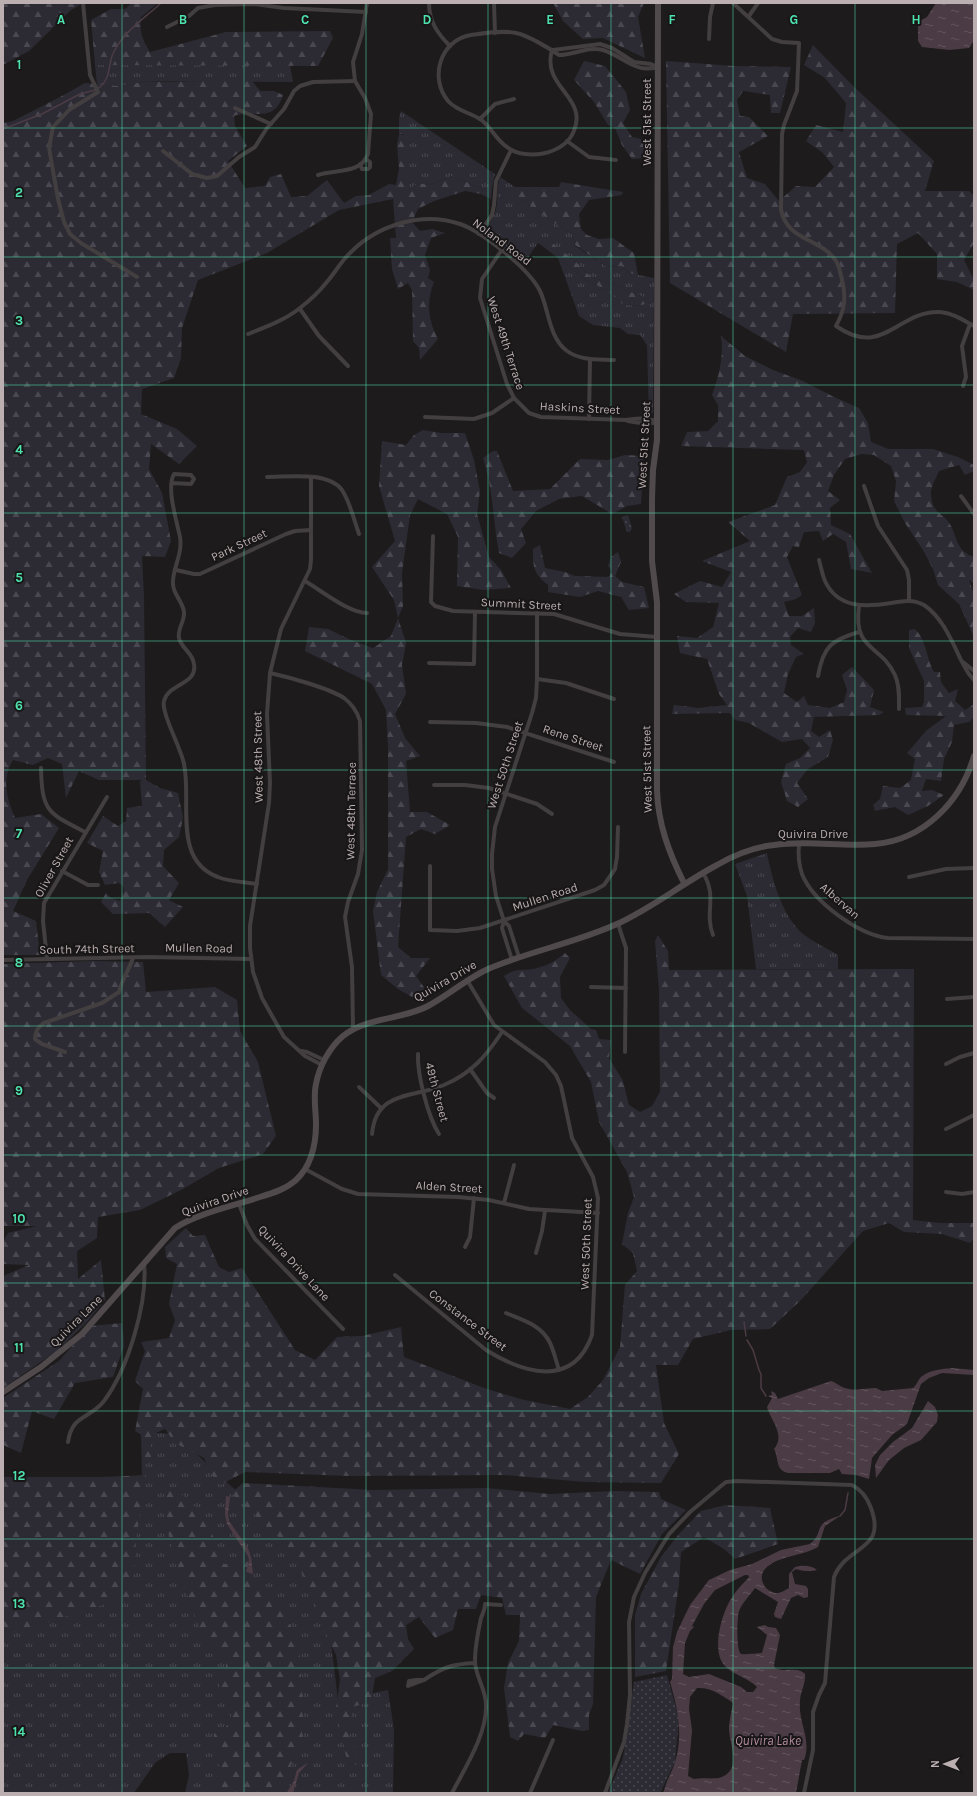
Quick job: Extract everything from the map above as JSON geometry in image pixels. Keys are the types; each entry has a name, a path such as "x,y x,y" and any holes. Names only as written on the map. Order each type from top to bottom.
{"main road":[{"name":"West 51st Street","path":"658,3 657,422 652,476 652,561 657,602 658,809 666,842 684,883"},
{"name":"Quivira Drive","path":"153,1253 168,1235 178,1226 190,1220 280,1190 294,1182 305,1169 310,1160 316,1126 314,1097 316,1082 323,1062 330,1049 342,1036 353,1029 418,1011 434,1003 467,980 512,960 584,937 618,924 684,883 731,858 752,850 774,844 858,845 881,843 903,838 939,815 955,797 963,785 974,756"},
{"name":"Quivira Lane","path":"3,1392 56,1357 82,1334 153,1253"}],"street":[{"path":"83,3 90,75 98,92 69,110 53,127 49,148 58,199 64,222 70,234 81,243 137,277"},
{"path":"196,3 198,8"},
{"path":"318,175 348,171 366,159 369,146 371,114 365,98 355,81 353,62 362,34 367,3"},
{"path":"429,3 434,28 450,46"},
{"path":"494,3 495,33"},
{"path":"709,39 710,17 713,3"},
{"path":"733,3 749,16 772,39 782,42 799,43 797,91 782,134 781,210 789,228 799,236 826,250 837,262 845,301 844,310 836,326 854,336 874,336 889,332 918,315 940,312 952,314 972,325 962,346 966,378 963,386"},
{"path":"749,16 758,3"},
{"path":"167,27 189,16 198,8 240,4 284,8 366,12"},
{"path":"552,50 550,61 553,76 571,100 576,112 573,134 560,148 543,153 526,154 511,150 501,143 480,119 453,106 441,90 439,83 439,68 444,54 450,46 457,40 467,36 495,33 508,32 522,34 552,50 559,55 595,44 612,48 634,62 651,64 658,67"},
{"path":"609,52 612,48"},
{"path":"581,49 595,49 609,52 637,68 652,69 658,67"},
{"path":"163,151 192,174 207,178 217,176 239,157 255,147 271,124 284,109 294,91 300,86 313,82 355,81"},
{"path":"480,119 495,104 514,98"},
{"path":"235,108 271,124"},
{"path":"567,141 589,157 616,160"},
{"path":"479,234 492,215 496,181 511,150"},
{"path":"360,164 362,169 368,169 370,167 370,162 366,159"},
{"name":"Noland Road","path":"248,334 272,325 300,309 325,285 350,252 373,234 398,223 418,220 447,221 460,224 479,234 523,268 534,282 544,300 554,334 562,347 575,356 590,359 614,360"},
{"name":"West 49th Terrace","path":"501,251 482,279 480,298 507,384 514,398"},
{"path":"300,309 319,336 348,366"},
{"path":"589,419 590,359"},
{"path":"425,417 474,419 492,413 514,398"},
{"name":"Haskins Street","path":"514,398 522,408 536,416 546,418 626,420 640,424 651,424 657,422"},
{"path":"172,483 191,484 194,479 191,475 174,474 172,483 173,505 181,545 173,584 184,611 179,639 192,656 195,667 189,680 167,694 164,700 164,709 184,764 186,779 188,844 198,864 213,875 257,884"},
{"path":"267,477 311,477 328,479 342,490 359,534"},
{"name":"West 48th Street","path":"311,477 311,560 305,581 292,603 281,629 270,673 267,714 270,796 250,935 251,959 255,980 262,998 284,1037 294,1047 301,1051 307,1052 323,1062"},
{"path":"864,486 878,526 907,570 909,580 909,600"},
{"path":"961,496 974,514"},
{"name":"Park Street","path":"176,570 200,574 286,534 295,531 311,530"},
{"name":"Summit Street","path":"433,536 431,602 435,606 453,611 561,615 620,634 657,637"},
{"path":"819,560 829,588 842,599 859,606 909,600 923,604 934,613 944,627 963,662 965,671 974,679"},
{"path":"305,581 351,609 362,613 368,613"},
{"path":"859,606 859,632 868,647 888,665 896,676 898,684 899,709"},
{"path":"429,663 474,664 475,612"},
{"name":"West 50th Street","path":"512,960 502,928 504,921 494,883 492,854 496,826 536,698 537,613"},
{"path":"818,676 821,660 828,647 835,640 859,632"},
{"path":"963,662 974,671"},
{"name":"West 48th Terrace","path":"270,673 294,679 343,697 354,708 360,721 362,850 358,874 348,902 345,917 352,967 353,1029"},
{"path":"537,680 566,683 614,698"},
{"name":"Rene Street","path":"430,722 476,723 507,727 614,762"},
{"path":"41,768 42,795 48,809 85,832"},
{"path":"434,785 478,787 506,794 542,806 552,814"},
{"name":"Oliver Street","path":"48,959 43,912 44,903 107,797"},
{"name":"Mullen Road","path":"430,866 430,930 473,930 586,894 604,885 612,875 617,862 618,827"},
{"name":"Albervan","path":"799,844 801,870 811,890 840,916 860,931 888,938 974,939"},
{"path":"909,877 946,869 974,868"},
{"path":"62,871 88,885 98,885"},
{"path":"703,873 710,888 710,923 713,934"},
{"name":"West 50th Street","path":"504,921 510,926 519,957"},
{"path":"618,924 626,948 625,1052"},
{"name":"Mullen Road","path":"148,957 251,959"},
{"name":"South 74th Street","path":"3,960 148,957"},
{"path":"65,1052 42,1044 35,1039 35,1033 39,1027 44,1023 102,1003 119,992 121,981 128,971 133,958"},
{"name":"West 50th Street","path":"467,980 492,1022 502,1032 545,1062 556,1075 563,1094 572,1138 596,1183 598,1213 592,1335 587,1348 577,1360 569,1366 559,1370"},
{"path":"591,988 626,988"},
{"path":"947,999 974,997"},
{"path":"372,1134 374,1120 381,1108 395,1099 444,1085 470,1069 485,1057 502,1032"},
{"path":"946,1064 960,1057 974,1053"},
{"name":"49th Street","path":"418,1054 418,1065 432,1124 439,1134"},
{"path":"470,1069 487,1093 494,1098"},
{"path":"360,1087 381,1108"},
{"path":"946,1128 974,1115"},
{"path":"504,1203 514,1165"},
{"name":"Alden Street","path":"305,1169 342,1189 358,1194 440,1195 474,1198 529,1209 598,1213"},
{"path":"946,1192 962,1194 974,1192"},
{"path":"465,1247 470,1237 474,1198"},
{"name":"Quivira Drive Lane","path":"239,1204 247,1225 255,1239 343,1329"},
{"path":"536,1253 542,1231 545,1210"},
{"path":"68,1442 70,1431 74,1425 79,1419 95,1411 115,1385 140,1315 145,1288 144,1262"},
{"name":"Constance Street","path":"395,1275 486,1350 502,1360 529,1370 540,1372 559,1370"},
{"path":"506,1313 538,1328 545,1334 550,1343 559,1370"},
{"path":"605,1793 624,1742 627,1724 630,1695 629,1622 631,1605 637,1589 663,1544 676,1526 715,1490 726,1482 731,1481 852,1485 864,1494 872,1511 875,1522 873,1535 869,1541 840,1564 834,1577 825,1683 818,1695 813,1712 813,1750 804,1793"},
{"path":"452,1793 473,1752 485,1720 486,1704 482,1683 476,1674 475,1663 481,1620 486,1604 501,1605"},
{"path":"424,1680 436,1671 449,1666 475,1663"},
{"path":"530,1793 553,1740"}],"green space":[{"path":"3,3 83,3 71,10 29,51 3,65"},
{"path":"132,3 158,3 141,17 142,36 150,52 226,32 330,31 333,38 318,66 95,65 91,20 111,9 125,9"},
{"path":"553,3 644,3 638,17 645,58 603,38 583,39 563,21"},
{"path":"813,45 853,86 934,161 925,191 969,191 974,196 974,243 964,260 974,280 974,290 957,282 937,279 937,254 918,233 897,244 895,313 793,314 786,352 670,283 666,61 734,66 791,67 780,113 771,113 770,95 743,91 737,100 740,116 749,117 768,136 739,152 747,178 765,184 779,201 796,186 815,187 834,167 823,153 806,141 816,125 843,132 846,103 825,78 804,65"},
{"path":"584,61 605,66 626,92 630,110 623,123 632,137 646,140 644,158 632,159 622,145 615,128 608,125 594,102 574,80"},
{"path":"95,65 290,65 293,82 169,81 143,82 118,86 97,85"},
{"path":"252,81 260,91 274,91 283,95 279,104 269,113 241,114 234,116 235,126 247,146 228,161 245,188 265,186 270,177 281,174 291,197 307,196 327,180 344,203 356,196 369,195 389,184 396,185 399,168 397,145 399,134 405,135 405,191 419,183 429,185 452,176 483,189 481,194 465,191 434,201 418,209 412,222 420,231 432,229 445,233 431,238 425,255 430,270 428,278 434,282 431,289 429,311 432,325 438,339 420,360 419,348 413,341 412,290 408,283 398,289 392,269 390,238 396,238 393,199 339,210 267,253 198,280 182,328 181,358 174,378 142,389 141,414 177,429 197,446 179,464 151,444 149,469 162,493 171,541 165,557 142,556 144,597 146,780 160,788 178,793 183,818 179,837 164,850 163,866 179,883 169,900 183,907 165,927 149,913 113,914 101,902 106,893 111,898 120,901 124,890 123,886 119,883 105,885 99,872 103,851 87,843 103,816 118,826 126,821 127,808 142,806 140,781 143,780 99,780 79,771 66,798 62,764 48,758 33,765 13,760 7,774 6,789 15,818 41,814 59,828 27,880 13,911 36,921 40,955 3,955 3,123 13,121 85,83 118,86 143,82"},
{"path":"401,111 495,174 491,199 481,194 483,189 452,176 429,185 419,183 405,192 404,134 399,134 399,118"},
{"path":"500,177 515,187 515,195 572,234 575,246 607,267 622,266 629,273 654,278 653,412 649,417 647,345 640,335 628,334 620,328 593,325 579,316 558,258 584,278 616,296 622,304 637,306 646,304 646,298 590,276 574,260 547,240 541,245 538,243 523,264 486,237 484,233 494,216 496,208"},
{"path":"561,182 623,192 622,195 589,200 579,214 581,229 587,235 599,239 613,238 634,253 638,275 629,273 622,266 607,267 575,245 572,234 515,195 515,187 559,187"},
{"path":"547,239 574,260 590,276 646,298 646,304 637,306 622,304 616,296 584,278 541,245"},
{"path":"721,336 745,356 773,370 803,381 859,408 868,423 871,442 888,449 933,449 958,457 974,465 974,471 965,475 959,465 939,471 931,492 934,507 951,526 958,544 964,551 974,557 974,583 969,580 974,595 974,637 959,604 938,585 933,569 923,550 905,523 894,501 896,481 891,466 874,455 862,454 845,459 834,475 828,491 840,500 830,508 831,525 850,534 872,573 851,569 846,542 833,534 823,541 819,531 804,532 799,547 793,546 787,557 802,595 796,599 784,602 789,616 802,616 814,608 815,623 811,632 798,628 790,637 791,645 804,654 796,657 788,674 784,693 797,702 804,696 808,705 830,708 844,702 847,690 842,675 852,667 874,690 870,707 884,712 879,715 814,717 811,731 819,737 830,730 833,740 828,757 808,769 797,783 808,799 798,807 787,801 781,782 786,764 800,758 810,748 802,739 782,742 749,723 735,720 730,713 672,714 674,705 698,708 727,705 719,694 707,659 680,653 677,636 697,638 713,627 719,603 686,602 674,594 700,581 722,587 731,572 702,561 750,541 728,522 775,505 787,477 800,472 807,462 804,450 681,446 687,432 708,431 718,421 718,405 712,395 720,366 722,351"},
{"path":"423,430 441,433 465,433 474,460 480,491 477,514 489,557 501,570 511,588 484,590 457,586 458,537 447,514 418,499 410,515 402,573 403,606 398,618 394,600 372,567 395,541 379,486 382,441 406,445 414,435"},
{"path":"493,451 497,451 513,491 550,489 580,459 608,460 625,455 644,456 641,504 627,506 612,514 582,496 559,499 536,511 521,529 526,543 512,558 499,553 491,493 483,458"},
{"path":"628,515 632,528 630,532 627,532 622,517"},
{"path":"540,545 545,568 565,572 575,576 609,577 612,571 608,566 611,557 618,552 621,562 615,576 622,582 644,587 649,608 629,610 621,597 598,591 580,597 548,592 548,585 539,577 533,561 533,549"},
{"path":"398,618 406,643 402,665 406,694 395,714 405,738 420,756 406,761 410,812 427,812 450,825 435,834 421,829 406,837 398,947 411,958 430,958 416,976 428,993 414,998 398,989 381,975 373,911 377,892 388,869 388,747 386,710 372,684 305,651 309,627 328,629 373,648 391,636"},
{"path":"915,629 922,639 934,672 940,672 941,682 949,693 958,689 955,701 965,710 973,705 974,717 969,722 954,725 952,742 944,759 941,781 926,779 922,791 932,790 944,795 928,806 908,815 895,807 875,811 873,805 880,799 883,786 900,788 911,780 915,759 907,753 926,731 946,716 906,715 905,708 922,707 924,702 924,681 909,648 909,630"},
{"path":"767,853 775,885 789,917 803,934 838,955 838,969 756,969 747,896 735,864"},
{"path":"658,935 668,951 669,970 914,969 913,1220 940,1223 974,1223 974,1238 970,1243 942,1234 904,1232 889,1223 863,1231 800,1301 770,1329 731,1330 693,1339 678,1365 656,1365 664,1423 679,1454 661,1483 585,1482 505,1475 348,1476 245,1472 220,1485 212,1475 204,1458 175,1443 165,1429 151,1435 151,1467 149,1461 145,1457 145,1437 135,1431 143,1389 135,1381 145,1351 141,1342 169,1338 175,1320 169,1304 177,1264 166,1258 165,1247 186,1228 193,1236 205,1235 219,1267 229,1272 242,1268 295,1350 315,1360 337,1337 362,1336 401,1327 404,1357 484,1388 520,1399 570,1409 588,1397 603,1380 620,1347 625,1285 637,1271 633,1253 622,1244 628,1213 634,1197 627,1172 599,1122 591,1082 570,1046 522,1008 504,976 517,970 532,969 544,966 565,953 570,958 560,977 561,998 570,1010 591,1029 596,1030 599,1039 611,1040 609,1058 623,1081 629,1105 640,1112 652,1106 660,1092 659,990 655,941"},
{"path":"93,961 143,962 146,992 215,987 237,1000 240,1031 258,1062 276,1136 263,1154 219,1168 181,1190 140,1210 98,1217 97,1238 77,1251 78,1279 101,1260 105,1300 87,1322 57,1351 3,1388 3,1276 29,1265 3,1264 3,1242 8,1233 37,1226 3,1226 3,964"},
{"path":"122,1323 124,1346 113,1377 75,1383 54,1419 32,1411 21,1453 3,1445 3,1398 59,1361 90,1326"},
{"path":"141,1432 175,1434 289,1540 328,1618 338,1700 388,1690 394,1730 393,1793 185,1793 189,1775 186,1753 170,1753 155,1763 134,1793 3,1793 3,1629 142,1479"},
{"path":"146,1475 136,1539 134,1573 129,1597 5,1635 3,1641 3,1477 103,1477"},
{"path":"243,1483 373,1490 487,1488 550,1494 614,1491 659,1492 661,1499 686,1510 662,1534 640,1574 611,1560 596,1597 593,1704 589,1715 589,1730 582,1731 553,1725 545,1738 524,1734 518,1741 510,1737 504,1688 508,1663 519,1641 520,1615 506,1615 502,1598 481,1595 476,1609 458,1609 453,1630 435,1638 419,1617 406,1625 408,1639 414,1649 392,1671 375,1678 371,1702 352,1707 349,1733 356,1751 356,1765 347,1761 336,1708 340,1680 336,1655 324,1630 310,1588 287,1545 231,1493"},
{"path":"172,1490 191,1502 199,1511 211,1531 224,1564 233,1564 238,1558 248,1558 252,1582 262,1587 284,1615 299,1640 302,1697 302,1738 295,1757 278,1789 270,1793 219,1793 215,1789 220,1757 213,1748 214,1734 224,1729 229,1722 233,1702 220,1693 219,1683 225,1672 227,1657 209,1648 194,1615 169,1539 165,1493"},
{"path":"726,1505 770,1508 778,1544 735,1559 724,1549 704,1537 681,1552 679,1584 666,1671 635,1677 635,1615 641,1594 661,1557 679,1534 701,1511"},
{"path":"667,1675 679,1719 675,1762 660,1793 608,1793 623,1758 634,1682"}],"water":[{"path":"936,3 974,3 974,40 969,48 949,50 922,47 918,41 918,22 927,17"},
{"path":"952,1368 974,1370 974,1375 942,1373 929,1378 921,1384 907,1424 892,1435 872,1458 869,1479 856,1475 842,1474 839,1469 830,1473 788,1473 779,1466 774,1449 779,1438 778,1433 767,1407 772,1398 768,1396 772,1395 771,1391 775,1393 778,1399 831,1381 842,1387 851,1389 876,1388 882,1391 913,1388 924,1375 936,1370"},
{"path":"928,1401 935,1407 938,1415 937,1422 921,1440 904,1448 889,1460 876,1478 875,1465 880,1455 893,1442 912,1428"},
{"path":"226,1496 230,1497 228,1514 229,1521 248,1548 251,1557 253,1574 246,1572 249,1560 248,1556 227,1524 225,1514"},
{"name":"Quivira Lake","path":"840,1516 825,1526 818,1547 776,1561 765,1569 762,1576 765,1587 771,1592 777,1593 789,1588 789,1574 795,1567 807,1566 815,1568 817,1570 806,1571 796,1569 792,1572 795,1584 806,1586 808,1589 808,1597 804,1598 798,1595 791,1598 781,1619 775,1617 774,1614 778,1602 755,1588 742,1605 738,1614 738,1647 741,1654 762,1653 767,1635 757,1627 765,1625 776,1628 780,1635 774,1665 775,1668 782,1670 798,1670 805,1674 805,1681 800,1699 800,1709 806,1738 806,1753 804,1760 802,1760 796,1793 663,1793 677,1755 679,1743 678,1719 670,1682 672,1679 673,1647 677,1632 690,1605 709,1580 730,1570 752,1564 781,1550 810,1544 817,1536 822,1525 831,1519","holes":["745,1575 748,1575 749,1577 735,1593 725,1611 718,1641 718,1650 724,1665 757,1687 753,1692 747,1692 741,1687 709,1674 689,1677 683,1674 685,1643 704,1604 715,1590","697,1688 716,1692 733,1704 729,1726 733,1754 732,1767 728,1773 719,1778 694,1779 688,1776 692,1730 689,1709 690,1697"]},
{"path":"308,1763 299,1773 293,1793 287,1793 292,1785 297,1770"}],"waterway":[{"path":"97,89 104,82 108,74 112,56 121,40 161,3"},
{"path":"3,129 42,114 80,94 95,90"},
{"path":"744,1322 746,1336"},
{"path":"747,1340 753,1350 761,1374 761,1388 766,1396"},
{"path":"840,1516 845,1510 848,1493"}]}
